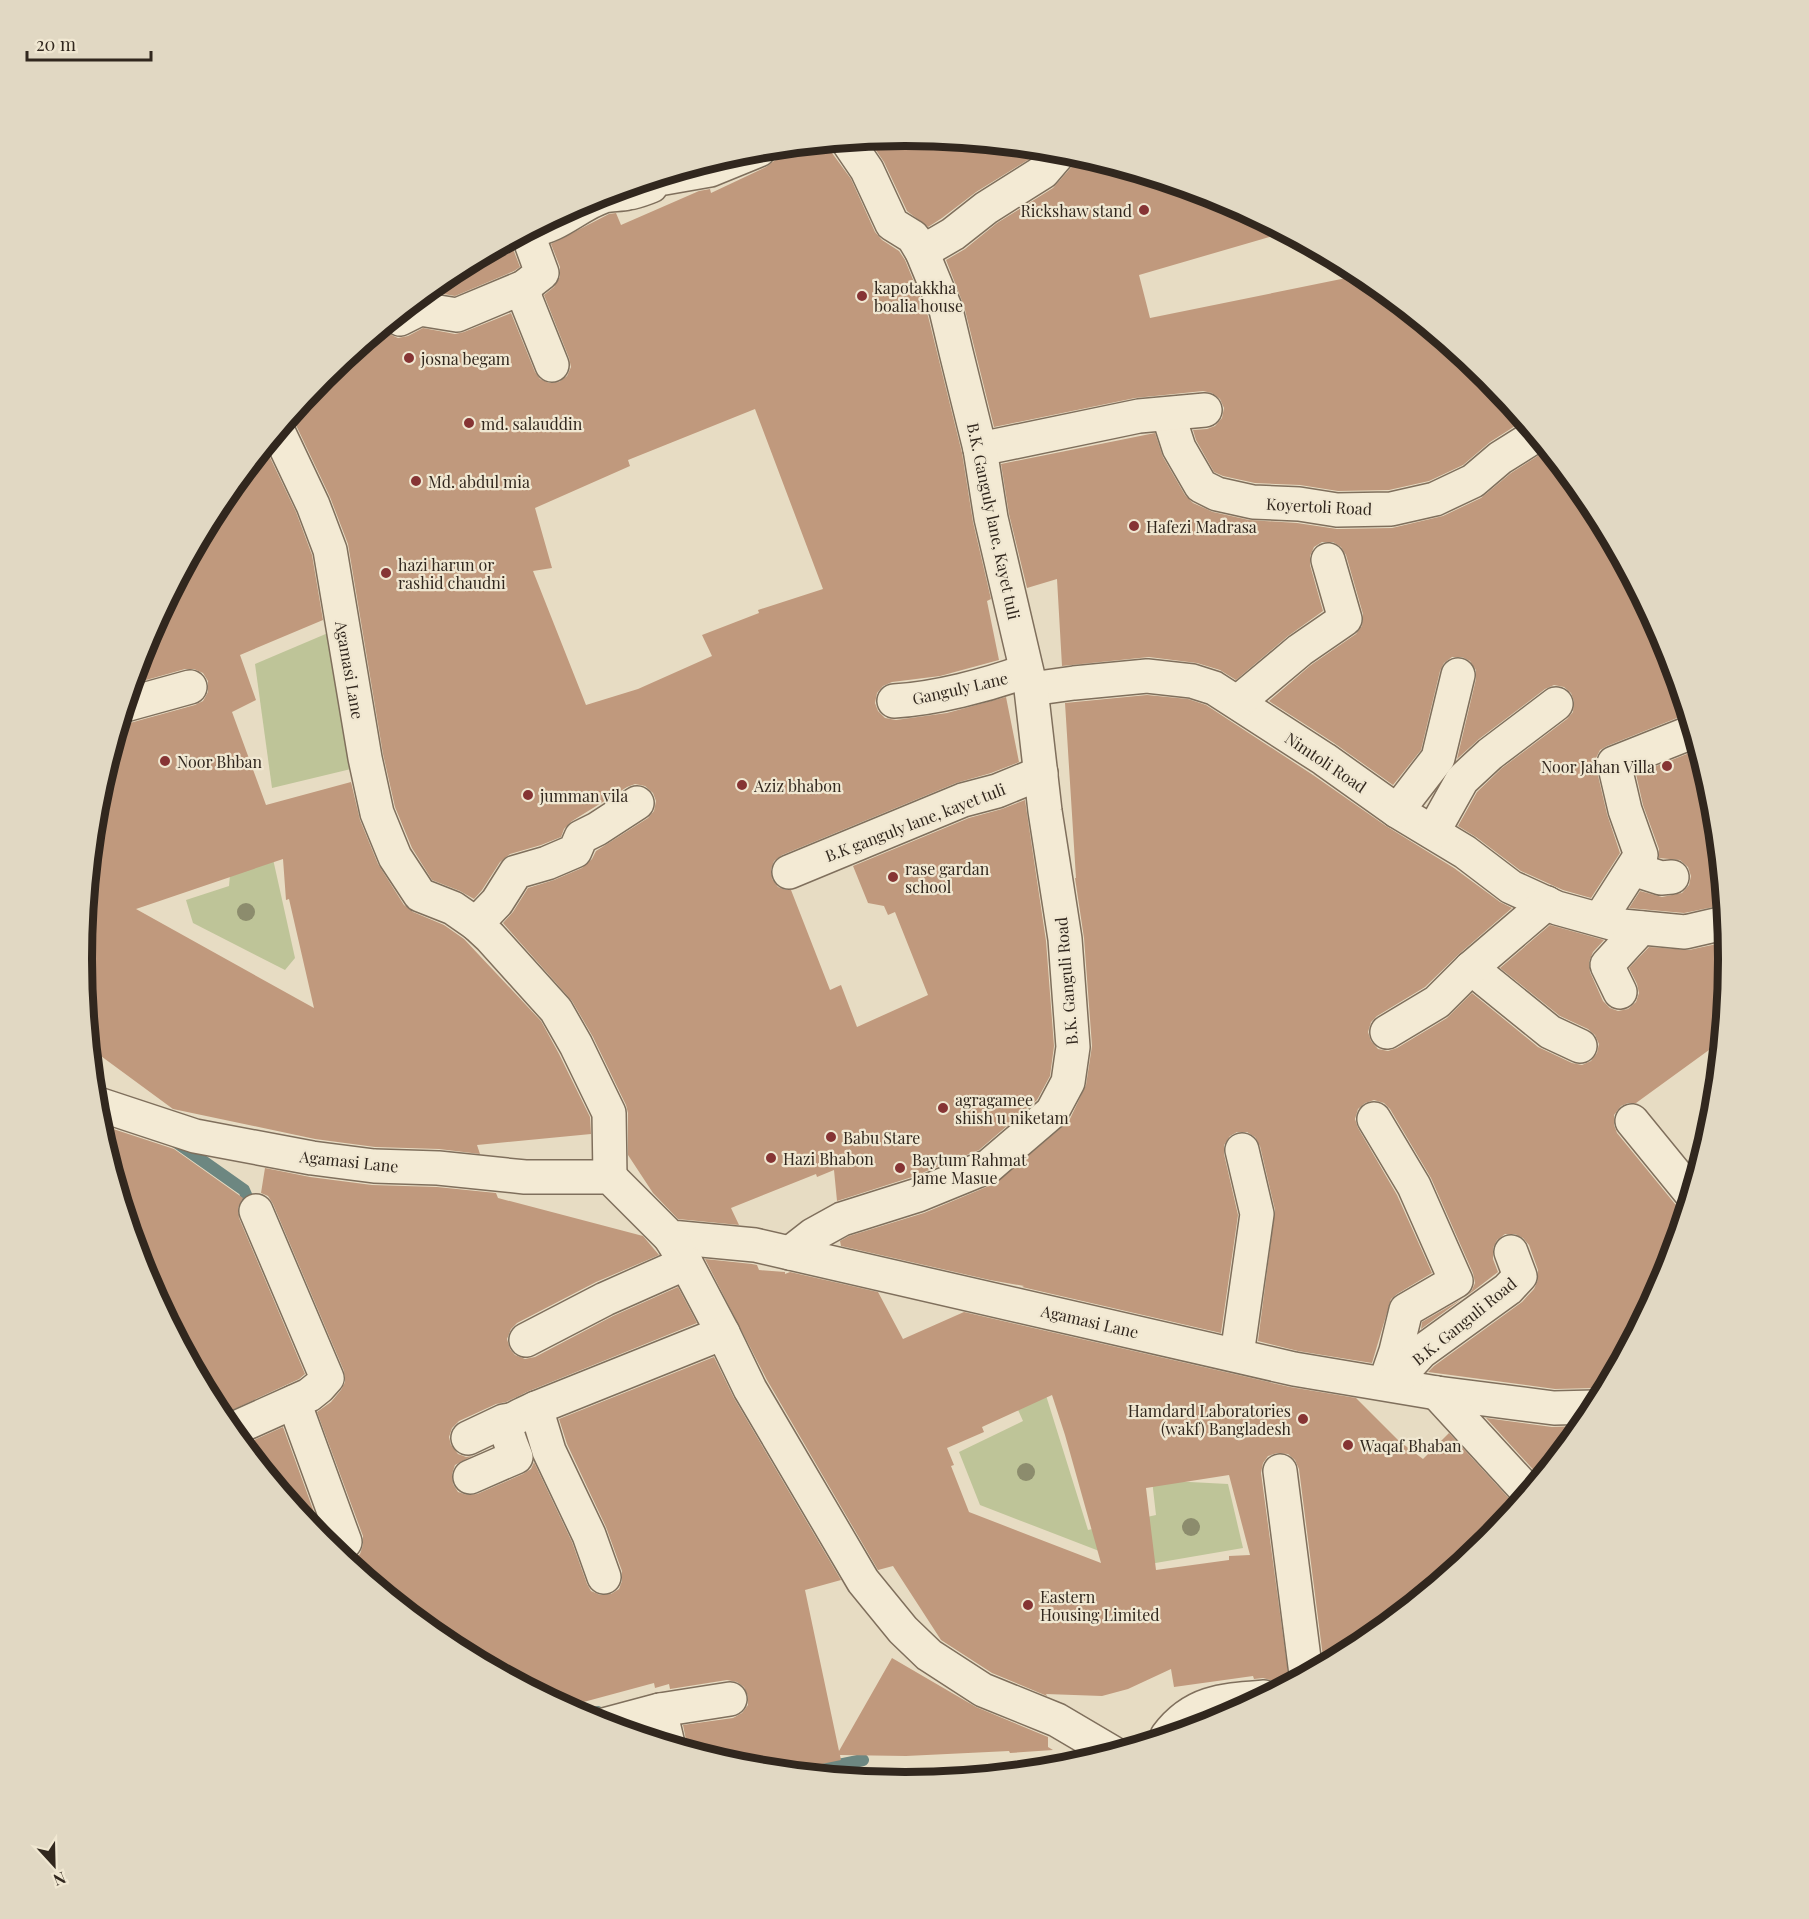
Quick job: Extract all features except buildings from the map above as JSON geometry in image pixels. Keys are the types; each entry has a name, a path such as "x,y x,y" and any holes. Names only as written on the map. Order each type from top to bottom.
{"street":[{"path":"852,148 867,170 892,224 913,237 925,259 986,208 1043,172 1053,160"},
{"path":"417,310 457,315 524,287 542,273 531,237"},
{"name":"B.K. Ganguly lane, Kayet tuli","path":"925,259 946,310 980,449 991,518 1029,680"},
{"path":"524,287 526,300 552,365"},
{"path":"980,449 1139,416 1205,410"},
{"name":"Koyertoli Road","path":"1168,414 1179,448 1201,486 1217,494 1253,502 1299,504 1337,510 1391,509 1435,499 1473,481 1500,458 1529,440"},
{"name":"Agamasi Lane","path":"105,1106 195,1136 312,1158 374,1166 438,1168 525,1177 610,1177 609,1113 556,1010 476,924 453,908 420,895 395,857 377,813 365,758 330,550 313,505 281,438"},
{"path":"1238,702 1300,650 1345,619 1328,560"},
{"path":"1397,811 1438,758 1458,675"},
{"name":"Nimtoli Road","path":"1029,680 1074,683 1147,676 1192,681 1214,688 1324,759 1397,811 1465,852 1511,887 1547,903 1622,926 1685,932 1717,925"},
{"name":"Ganguly Lane","path":"894,701 916,700 1004,679 1029,680"},
{"name":"B.K. Ganguli Road","path":"790,1253 813,1235 842,1219 918,1195 989,1166 1052,1112 1068,1082 1073,1047 1065,939 1029,680"},
{"path":"134,703 190,687"},
{"path":"1433,832 1462,780 1490,754 1556,704"},
{"path":"1600,919 1641,855 1624,810 1614,763 1685,735"},
{"name":"B.K ganguly lane, kayet tuli","path":"789,872 963,800 1041,773"},
{"path":"476,924 497,902 516,872 547,863 575,851 581,837 597,830 638,803"},
{"path":"1633,869 1661,878 1672,877"},
{"path":"1387,1032 1437,1002 1471,968 1547,903"},
{"path":"1620,992 1607,964 1641,928"},
{"path":"1471,968 1550,1032 1580,1047"},
{"name":"B.K. Ganguli Road","path":"1374,1119 1414,1186 1456,1281 1406,1310 1388,1384"},
{"path":"1632,1121 1685,1186"},
{"path":"1237,1355 1257,1214 1242,1150"},
{"path":"610,1177 678,1250 750,1389 863,1581 903,1630 929,1655 983,1689 1057,1720 1104,1748"},
{"path":"240,1426 309,1395 327,1378 256,1211"},
{"name":"Agamasi Lane","path":"678,1250 755,1245 1294,1369 1437,1393 1554,1408 1582,1407"},
{"path":"526,1340 605,1299 678,1250"},
{"name":"B.K. Ganguli Road","path":"1388,1384 1421,1352 1508,1289 1520,1276 1510,1252"},
{"path":"468,1438 504,1421 723,1333"},
{"path":"1437,1393 1523,1487"},
{"path":"294,1402 345,1542"},
{"path":"470,1477 516,1457 506,1430 523,1414"},
{"path":"523,1414 549,1451 589,1535 604,1577"},
{"path":"1280,1471 1305,1667"},
{"path":"620,1721 660,1710 730,1699"},
{"path":"1178,1725 1186,1716 1216,1701 1243,1699"},
{"path":"660,1710 666,1736"}],"green space":[{"path":"328,633 351,769 272,788 255,664"},
{"path":"232,853 273,859 295,958 285,970 193,923 186,900 229,886"},
{"path":"1044,1389 1088,1530 1156,1515 1152,1480 1228,1484 1243,1548 1138,1566 980,1505 959,1452 1023,1421 1015,1403"}],"waterway":[{"path":"176,1142 244,1190 253,1211"},
{"path":"822,1768 863,1760"}],"place":[{"name":"Rickshaw stand","path":"1144,210"},
{"name":"kapotakkha boalia house","path":"862,296"},
{"name":"josna begam","path":"409,358"},
{"name":"md. salauddin","path":"469,423"},
{"name":"Md. abdul mia","path":"416,481"},
{"name":"Hafezi Madrasa","path":"1134,526"},
{"name":"hazi harun or rashid chaudni","path":"386,573"},
{"name":"Noor Bhban","path":"165,761"},
{"name":"Noor Jahan Villa","path":"1667,766"},
{"name":"Aziz bhabon","path":"742,785"},
{"name":"jumman vila","path":"528,795"},
{"name":"rase gardan school","path":"893,877"},
{"name":"agragamee shish u niketam","path":"943,1108"},
{"name":"Babu Stare","path":"831,1137"},
{"name":"Hazi Bhabon","path":"771,1158"},
{"name":"Baytum Rahmat Jame Masue","path":"900,1168"},
{"name":"Hamdard Laboratories (wakf) Bangladesh","path":"1303,1419"},
{"name":"Waqaf Bhaban","path":"1348,1445"},
{"name":"Eastern Housing Limited","path":"1028,1605"}]}
